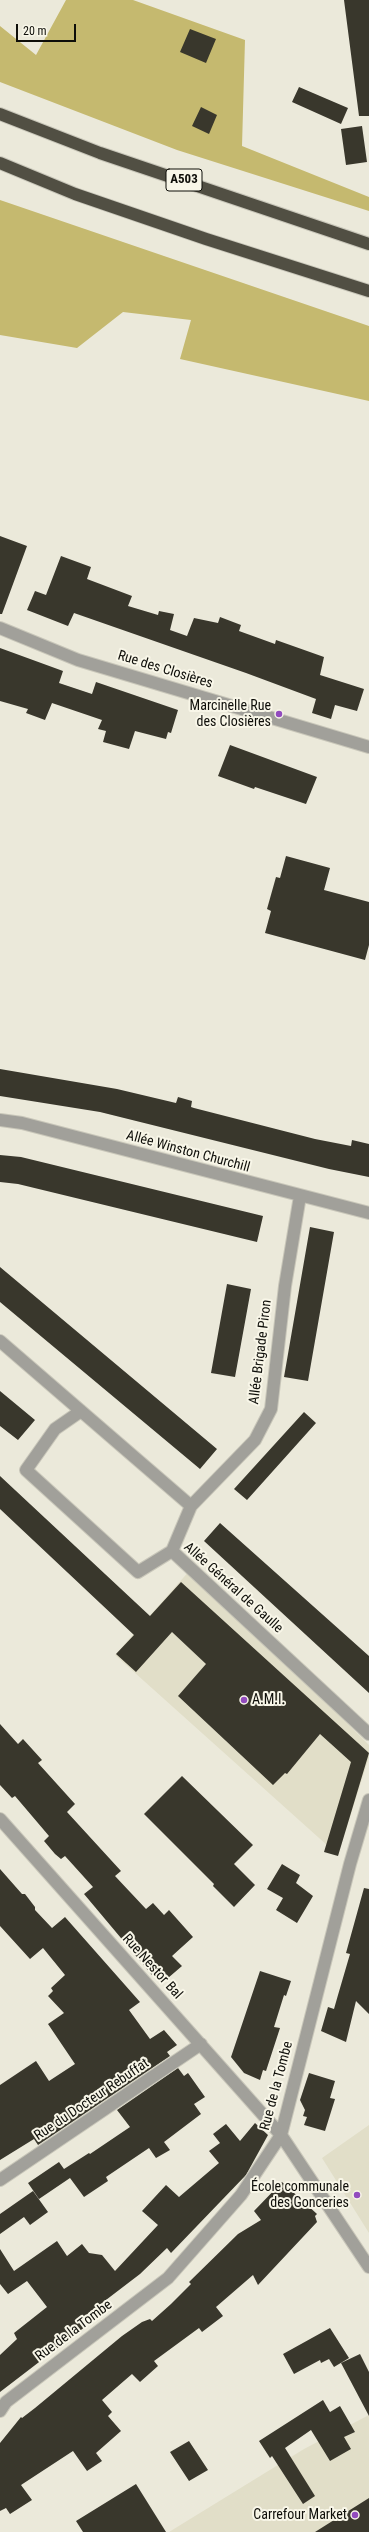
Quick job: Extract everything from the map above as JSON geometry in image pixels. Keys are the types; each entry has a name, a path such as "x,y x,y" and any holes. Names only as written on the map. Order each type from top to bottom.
{"highway":[{"name":"A503","path":"0,114 100,153 369,244"},
{"path":"0,163 75,194 184,232 368,291"}],"street":[{"name":"Rue des Closières","path":"0,628 78,660 369,747"},
{"name":"Allée Winston Churchill","path":"0,1120 22,1123 369,1213"},
{"name":"Allée Brigade Piron","path":"172,1551 191,1506 255,1440 270,1409 285,1286 300,1196"},
{"path":"0,1341 191,1506"},
{"name":"Allée Général de Gaulle","path":"81,1410 55,1428 26,1470 138,1572 172,1551 369,1734"},
{"name":"Rue de la Tombe","path":"0,2411 6,2402 168,2278 241,2195 281,2135 350,1864 369,1800"},
{"name":"Rue Nestor Bal","path":"0,1819 281,2135 369,2267"},
{"name":"Rue du Docteur Rebuffat","path":"0,2180 201,2044"}],"shaded area":[{"path":"66,0 133,0 245,40 242,146 369,197 369,211 177,150 0,82 0,26 36,55"},
{"path":"0,200 369,326 369,401 180,359 191,320 123,312 77,348 0,335"},
{"name":"A.M.I.","path":"191,1569 369,1745 369,1757 338,1855 115,1655"},
{"name":"École communale des Gonceries","path":"369,2125 369,2233 322,2158"},
{"path":"369,2415 369,2532 169,2532 304,2449"}],"building":[{"path":"344,0 369,0 369,116 359,116"},
{"path":"190,29 216,39 206,63 180,52"},
{"path":"299,87 348,108 341,124 292,102"},
{"path":"201,107 217,115 209,134 192,126"},
{"path":"362,126 367,162 346,165 341,129"},
{"path":"0,536 27,546 2,614 0,614"},
{"path":"61,556 91,567 87,579 132,596 128,606 158,615 159,611 174,614 170,630 187,636 194,618 218,623 220,617 241,625 239,631 275,644 276,640 324,657 320,675 364,689 357,711 335,705 331,719 312,713 316,699 246,673 74,613 68,626 27,610 35,591 46,595"},
{"path":"0,648 63,671 59,683 92,694 96,682 178,710 171,733 168,732 166,739 135,731 129,749 103,742 106,731 98,729 102,720 52,703 45,720 26,713 28,709 0,701"},
{"path":"230,745 317,777 306,804 255,787 254,789 218,776"},
{"path":"286,856 330,868 324,890 369,902 369,945 365,960 265,933 271,911 267,909 276,877 280,878"},
{"path":"0,1069 117,1089 176,1103 178,1097 192,1101 191,1107 194,1108 315,1139 351,1146 352,1140 369,1144 369,1177 329,1169 100,1112 0,1096"},
{"path":"0,1155 21,1157 263,1216 257,1242 18,1184 0,1182"},
{"path":"310,1227 334,1232 308,1381 284,1377"},
{"path":"0,1267 217,1449 200,1469 0,1302"},
{"path":"227,1284 251,1289 235,1377 211,1373"},
{"path":"0,1391 35,1420 18,1440 0,1426"},
{"path":"304,1412 316,1423 247,1500 234,1489"},
{"name":"A.M.I.","path":"0,1476 150,1616 181,1582 369,1753 338,1856 324,1852 351,1762 320,1734 287,1774 285,1773 273,1785 178,1696 206,1664 172,1632 136,1672 116,1654 134,1635 0,1509"},
{"path":"220,1523 369,1656 369,1693 204,1541"},
{"path":"0,1724 18,1744 23,1739 42,1760 38,1763 75,1804 67,1812 121,1871 115,1876 146,1909 153,1903 164,1915 169,1910 193,1937 172,1956 182,1966 168,1978 159,1968 152,1975 84,1894 93,1887 65,1856 61,1859 55,1854 44,1841 49,1836 15,1796 12,1798 0,1785"},
{"path":"182,1776 253,1845 234,1864 255,1885 234,1907 213,1886 214,1884 144,1814"},
{"path":"282,1864 300,1875 296,1883 313,1896 297,1923 276,1910 283,1898 267,1889"},
{"path":"0,1869 22,1894 25,1894 35,1907 35,1910 52,1928 65,1917 140,2002 129,2010 150,2039 164,2030 177,2045 167,2052 170,2056 38,2145 34,2139 0,2160 0,2085 36,2061 49,2081 75,2064 48,2024 64,2013 48,1996 53,1991 51,1988 65,1975 43,1948 30,1959 0,1926"},
{"path":"364,1888 369,1889 369,2014 356,2001 346,2042 321,2031 328,2007 334,2009 350,1954 346,1953"},
{"path":"260,1971 291,1981 286,1996 284,1995 274,2027 280,2028 266,2071 263,2070 260,2080 244,2073 231,2057"},
{"path":"178,2068 184,2076 188,2073 205,2097 194,2104 201,2114 164,2142 170,2150 156,2158 149,2148 106,2177 108,2181 84,2197 70,2178 39,2199 28,2183 59,2162 64,2169 89,2153 90,2154 130,2127 117,2110"},
{"path":"309,2073 335,2081 330,2098 335,2099 325,2131 304,2125 307,2117 303,2116 305,2110 300,2100"},
{"path":"255,2123 268,2135 246,2175 171,2253 167,2248 140,2274 85,2316 90,2323 0,2392 0,2355 17,2339 14,2333 47,2307 27,2281 8,2294 0,2284 0,2249 14,2271 57,2241 67,2256 82,2244 89,2253 102,2255 115,2271 158,2225 142,2211 166,2185 179,2197 219,2163 209,2151 220,2143 213,2134 226,2124 240,2141"},
{"path":"282,2182 317,2214 315,2216 317,2222 258,2285 253,2275 216,2307 223,2316 202,2332 199,2328 154,2361 158,2366 140,2382 132,2374 102,2400 112,2412 108,2416 121,2431 96,2453 102,2461 87,2471 73,2451 21,2485 32,2500 10,2514 6,2508 0,2511 0,2443 21,2417 22,2418 35,2408 122,2336 142,2322 150,2319 152,2321 171,2304 191,2284 189,2282 238,2234 261,2220 254,2211"},
{"path":"33,2191 48,2212 30,2225 24,2217 0,2234 0,2214"},
{"path":"330,2328 349,2358 334,2367 329,2359 321,2363 320,2360 294,2374 283,2354"},
{"path":"360,2354 369,2372 369,2416 341,2363"},
{"path":"323,2400 330,2412 340,2406 355,2432 344,2437 351,2449 330,2461 311,2430 285,2448 315,2496 303,2504 272,2456 270,2458 259,2441"},
{"path":"189,2441 208,2470 189,2481 170,2452"},
{"path":"136,2484 166,2532 83,2532 76,2521"},
{"name":"Carrefour Market","path":"369,2498 369,2532 315,2532"}],"place":[{"name":"Marcinelle Rue des Closières","path":"279,714"},
{"name":"A.M.I.","path":"244,1700"},
{"name":"École communale des Gonceries","path":"357,2195"},
{"name":"Carrefour Market","path":"355,2515"}]}
